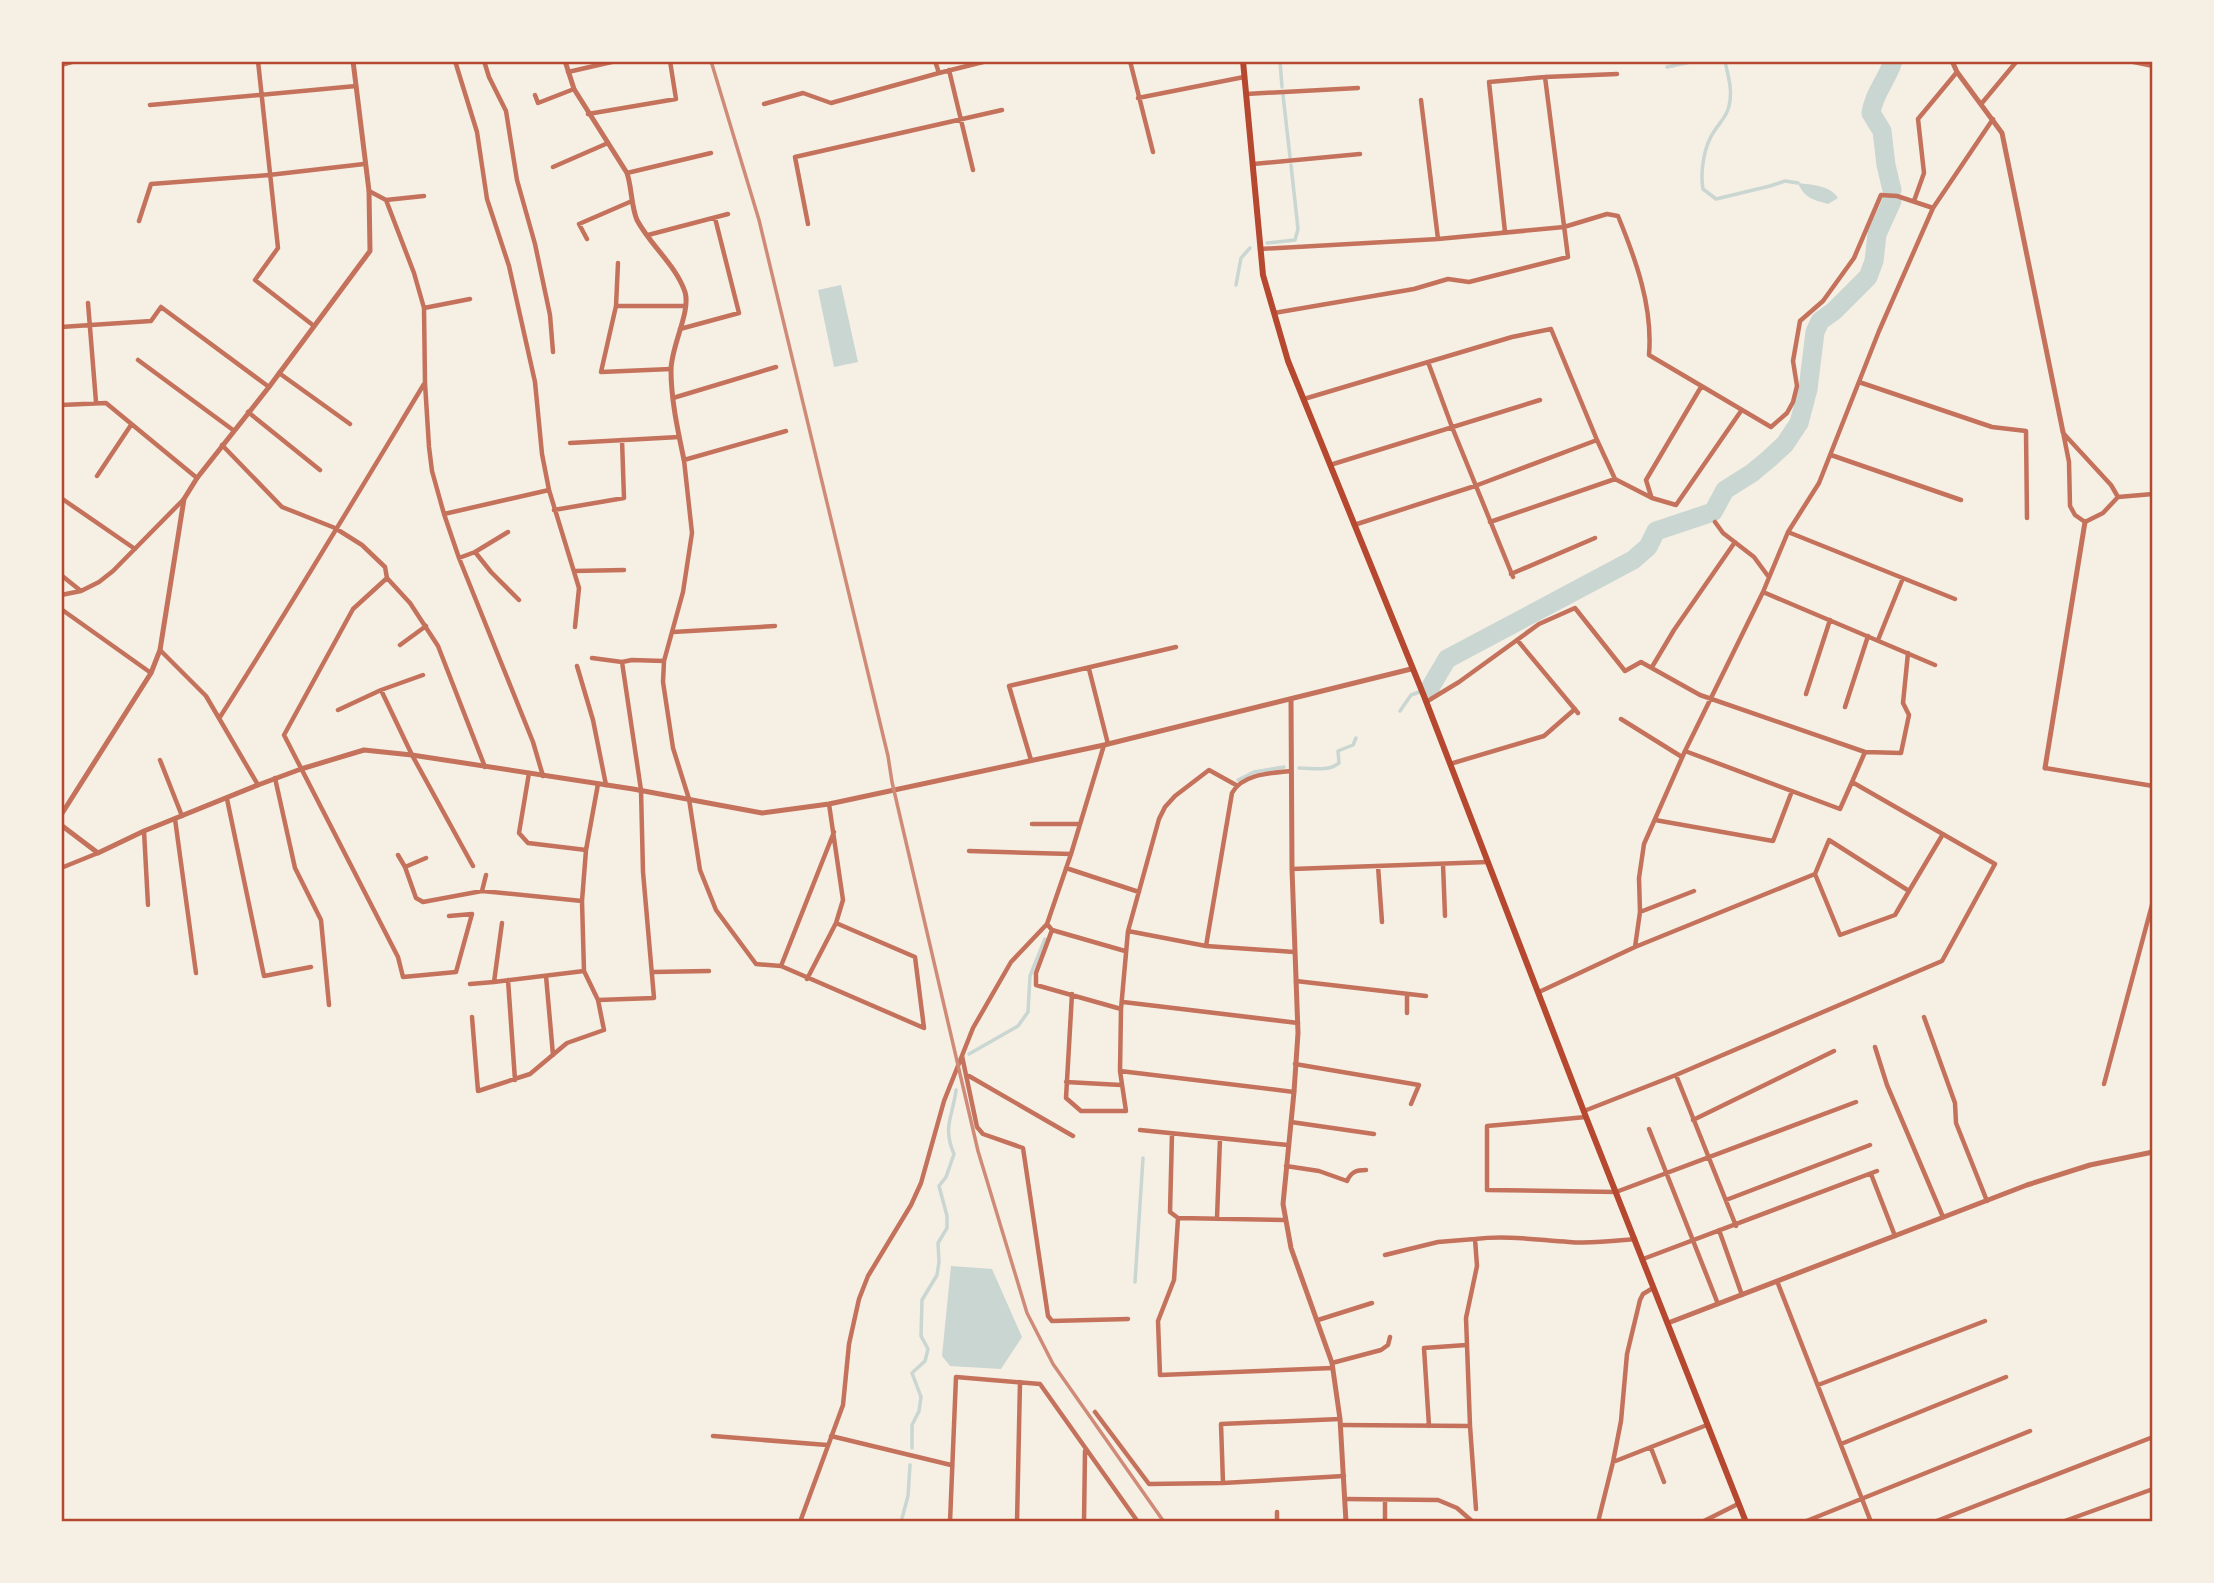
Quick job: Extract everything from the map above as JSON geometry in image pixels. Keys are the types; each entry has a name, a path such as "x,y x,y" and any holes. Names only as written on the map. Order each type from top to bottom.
{"main road":[{"path":"1243,61 1263,275 1273,314 1303,399 1425,699 1746,1522"}],"street":[{"path":"61,65 75,61"},
{"path":"258,61 278,248 255,280 314,326"},
{"path":"61,595 81,591 99,582 184,499 233,430 269,387 370,251 369,191 354,61"},
{"path":"455,61 477,132 488,199 509,266 535,382 542,454 549,490 579,588 575,627"},
{"path":"484,61 506,111 517,180 535,244 550,314 552,352"},
{"path":"565,61 574,89 587,114 627,173 636,218 685,293 685,306 673,347 671,369 692,533 688,565 664,661 663,681 673,748 688,799 700,870 716,910 756,964 781,966 925,1028 915,957 836,923"},
{"path":"568,72 616,61"},
{"path":"587,114 676,99 670,61"},
{"path":"935,61 939,73"},
{"path":"764,104 803,93 831,103 987,61"},
{"path":"1130,61 1153,152"},
{"path":"1952,61 1957,72 2002,133 2069,462 2070,506 2085,522"},
{"path":"1982,103 2017,61"},
{"path":"2129,61 2153,66"},
{"path":"949,70 973,170"},
{"path":"1913,202 1924,173 1918,119 1957,72"},
{"path":"1504,232 1489,82 1617,74"},
{"path":"1138,98 1244,77"},
{"path":"1273,314 1414,289 1448,279 1469,282 1568,257 1545,77"},
{"path":"150,106 356,86"},
{"path":"1246,94 1357,88"},
{"path":"534,95 538,103 574,89"},
{"path":"1421,100 1438,239"},
{"path":"808,224 795,157 1002,110"},
{"path":"1635,947 1644,844 1684,754 1763,592 1788,532 1819,483 1933,208 1993,119"},
{"path":"553,167 608,143"},
{"path":"627,173 711,153"},
{"path":"1252,164 1360,154"},
{"path":"139,220 151,184 270,175 364,164"},
{"path":"369,191 386,200 424,196"},
{"path":"1260,249 1438,239 1564,227 1607,214 1618,216 1649,311 1649,355 1770,427 1787,413 1797,386 1793,361 1800,321 1823,301 1854,258 1881,195 1933,208"},
{"path":"386,200 424,308 425,383 432,471 459,558 533,742 543,776"},
{"path":"587,239 579,224 633,200"},
{"path":"648,236 728,215"},
{"path":"680,329 739,313 715,218"},
{"path":"618,263 616,306 601,372 671,369"},
{"path":"424,308 470,299"},
{"path":"88,303 96,402"},
{"path":"616,306 685,306"},
{"path":"61,327 151,321 161,307 269,387"},
{"path":"1303,399 1512,337 1551,329 1615,479 1652,498 1676,505 1741,411"},
{"path":"138,360 233,430"},
{"path":"1428,362 1451,427 1512,575 1595,538"},
{"path":"673,398 776,367"},
{"path":"279,373 350,424"},
{"path":"1859,382 1992,427 2026,430 2027,518"},
{"path":"220,717 425,383"},
{"path":"1652,498 1646,480 1701,387"},
{"path":"1330,465 1540,400"},
{"path":"61,405 106,403 197,478"},
{"path":"248,412 320,470"},
{"path":"97,477 131,425"},
{"path":"684,460 786,431"},
{"path":"2063,432 2111,485 2118,497"},
{"path":"570,443 679,437"},
{"path":"554,510 624,498 622,440"},
{"path":"1354,525 1475,486 1597,440"},
{"path":"222,445 282,507 335,528 362,545 385,567 387,578 410,603 438,646 485,767"},
{"path":"1831,455 1961,500"},
{"path":"1490,522 1615,479"},
{"path":"444,514 549,490"},
{"path":"2085,522 2103,513 2118,497 2153,494"},
{"path":"61,498 135,549"},
{"path":"61,815 151,673 159,650 184,499"},
{"path":"1715,522 1723,533 1754,557 1769,577"},
{"path":"2085,522 2045,768 2153,786"},
{"path":"459,558 475,552 508,532"},
{"path":"1788,532 1955,599"},
{"path":"1652,667 1674,629 1735,542"},
{"path":"475,552 519,600"},
{"path":"574,571 624,570"},
{"path":"61,575 81,591"},
{"path":"387,578 353,608 284,735 398,957 403,977 456,972 472,914 449,916"},
{"path":"1878,640 1903,578"},
{"path":"1763,592 1935,664"},
{"path":"1425,699 1459,682 1539,624 1575,608 1625,671 1642,662 1700,695 1866,752 1901,754 1909,715 1903,702 1908,653"},
{"path":"61,609 151,673"},
{"path":"1807,694 1830,620"},
{"path":"400,645 426,626"},
{"path":"673,632 775,626"},
{"path":"1845,707 1868,636"},
{"path":"1450,764 1544,736 1577,711 1518,641"},
{"path":"1031,760 1009,686 1176,647"},
{"path":"159,650 206,696 258,785"},
{"path":"592,658 622,662 664,661"},
{"path":"598,1000 654,998 643,872 640,790 622,662"},
{"path":"577,666 593,720 606,785"},
{"path":"800,1522 842,1405 849,1345 859,1298 868,1276 911,1205 921,1183 944,1101 973,1028 1011,962 1046,924 1071,854 1106,745 1089,669"},
{"path":"61,868 275,778 364,750 640,790 762,813 829,804 1106,745 1411,669"},
{"path":"338,710 381,690 423,675"},
{"path":"381,690 412,755 473,866"},
{"path":"1292,699 1292,869 1298,1023 1294,1091 1283,1189 1284,1220 1305,1292 1318,1320 1332,1365 1340,1422 1346,1522"},
{"path":"1621,719 1684,754 1840,809 1866,752"},
{"path":"160,760 182,816"},
{"path":"1072,994 1066,1098 1081,1111 1126,1111 1120,1071 1125,951 1159,819 1165,807 1209,771 1236,785"},
{"path":"1206,946 1232,793 1236,785 1262,774 1291,771"},
{"path":"528,773 519,832 528,843 586,849"},
{"path":"275,778 295,868 321,920 329,1004"},
{"path":"1852,782 1995,864 1942,961 1585,1114 1487,1126 1487,1190 1616,1192 1856,1102"},
{"path":"472,1017 478,1091 530,1074 568,1043 604,1030 598,1000 584,971 582,901 586,849 598,784"},
{"path":"1655,820 1773,841 1792,791"},
{"path":"227,799 264,976 311,967"},
{"path":"807,979 836,923 843,901 829,804"},
{"path":"175,819 196,974"},
{"path":"1032,824 1080,824"},
{"path":"61,825 98,853"},
{"path":"144,831 148,905"},
{"path":"781,966 834,832"},
{"path":"1909,891 1829,840 1815,874 1840,935 1895,915 1943,834"},
{"path":"970,851 1071,854"},
{"path":"398,855 416,898 423,902 482,891 582,901"},
{"path":"405,867 426,858"},
{"path":"1292,869 1488,862"},
{"path":"1443,864 1444,916"},
{"path":"1378,866 1382,922"},
{"path":"1066,868 1139,892"},
{"path":"1539,992 1635,947 1815,874"},
{"path":"482,891 486,875"},
{"path":"1640,912 1694,891"},
{"path":"2104,1084 2153,901"},
{"path":"494,982 502,923"},
{"path":"1046,924 1052,930 1125,951"},
{"path":"1052,930 1036,974 1036,985 1121,1009"},
{"path":"1128,931 1206,946 1294,952"},
{"path":"470,984 584,971"},
{"path":"653,972 709,971"},
{"path":"546,976 553,1055"},
{"path":"508,980 514,1080"},
{"path":"1296,981 1426,996"},
{"path":"1407,994 1407,1013"},
{"path":"1123,1002 1298,1023"},
{"path":"1924,1017 1955,1103 1956,1123 1987,1201"},
{"path":"1875,1047 1888,1086 1943,1217"},
{"path":"1693,1120 1834,1052"},
{"path":"962,1055 977,1127 982,1134 1023,1147 1048,1316 1052,1321 1128,1319"},
{"path":"1295,1064 1419,1085 1411,1104"},
{"path":"1120,1071 1294,1091"},
{"path":"968,1075 1073,1136"},
{"path":"1676,1075 1736,1226"},
{"path":"1066,1082 1121,1085"},
{"path":"1291,1122 1374,1134"},
{"path":"1649,1129 1718,1304"},
{"path":"1140,1130 1288,1145"},
{"path":"1172,1134 1170,1212 1178,1218 1284,1220"},
{"path":"1217,1218 1220,1139"},
{"path":"1726,1200 1870,1145"},
{"path":"1668,1323 1987,1201 2090,1165 2153,1152"},
{"path":"1286,1166 1319,1171 1347,1181 1350,1174 1357,1170 1366,1170"},
{"path":"1643,1259 1877,1171"},
{"path":"1871,1174 1895,1236"},
{"path":"1178,1218 1174,1280 1158,1321 1160,1375 1332,1365 1381,1350 1388,1345 1390,1337"},
{"path":"1719,1230 1742,1295"},
{"path":"1385,1255 1438,1242 1475,1239 1513,1237 1606,1242 1635,1239"},
{"path":"1475,1239 1477,1266 1466,1318 1466,1345 1476,1509"},
{"path":"1777,1281 1871,1522"},
{"path":"1598,1522 1614,1462 1627,1354 1640,1300 1643,1294 1654,1288"},
{"path":"1318,1320 1372,1303"},
{"path":"1818,1385 1985,1321"},
{"path":"1429,1426 1424,1348 1466,1345"},
{"path":"950,1522 957,1377 1040,1384 1138,1522"},
{"path":"1841,1444 2007,1377"},
{"path":"1017,1522 1020,1382"},
{"path":"1096,1412 1149,1484 1344,1476"},
{"path":"1223,1483 1221,1424 1340,1422 1470,1426"},
{"path":"1614,1462 1708,1425"},
{"path":"1804,1522 2030,1431"},
{"path":"713,1436 827,1444"},
{"path":"831,1436 951,1465"},
{"path":"1934,1522 2153,1437"},
{"path":"1651,1448 1664,1482"},
{"path":"1084,1522 1085,1450"},
{"path":"2063,1522 2153,1489"},
{"path":"1345,1499 1437,1500 1457,1508 1473,1522"},
{"path":"1385,1500 1385,1522"},
{"path":"1702,1522 1739,1503"},
{"path":"1277,1513 1277,1522"}],"shaded area":[{"path":"1798,183 1826,188 1838,198 1828,204 1814,200 1803,192"},
{"path":"841,285 858,362 834,367 818,290"},
{"path":"951,1266 992,1269 1022,1337 1001,1369 950,1366 942,1356"}],"waterway":[{"path":"1280,61 1282,87"},
{"path":"1667,67 1695,61"},
{"path":"1725,61 1730,83 1730,100 1727,113 1711,136 1706,151 1703,189 1716,199 1785,181 1798,183"},
{"path":"1892,190 1882,131 1871,113 1893,61"},
{"path":"1283,95 1290,157"},
{"path":"1267,243 1295,240 1298,229 1291,165"},
{"path":"1430,688 1447,659 1633,560 1648,547 1656,531 1713,512 1725,490 1752,473 1785,444 1799,423 1808,389 1815,332 1820,321 1868,277 1874,261 1877,234 1892,201"},
{"path":"1236,285 1241,258 1250,248"},
{"path":"1400,711 1411,695 1430,688"},
{"path":"1299,768 1320,769 1334,766 1339,763 1338,751 1353,745 1356,738"},
{"path":"1238,780 1254,772 1284,767"},
{"path":"969,1054 1018,1026 1028,1012 1030,976 1045,939"},
{"path":"912,1448 912,1425 919,1411 921,1397 912,1373 925,1361 928,1349 921,1336 922,1300 937,1275 938,1243 947,1228 947,1216 939,1186 946,1177 954,1154 949,1136 949,1122 956,1090"},
{"path":"1135,1282 1143,1158"},
{"path":"901,1522 908,1496 910,1465"}],"railway":[{"path":"711,61 759,220 888,756 978,1151 1027,1313 1053,1364 1164,1522"}]}
